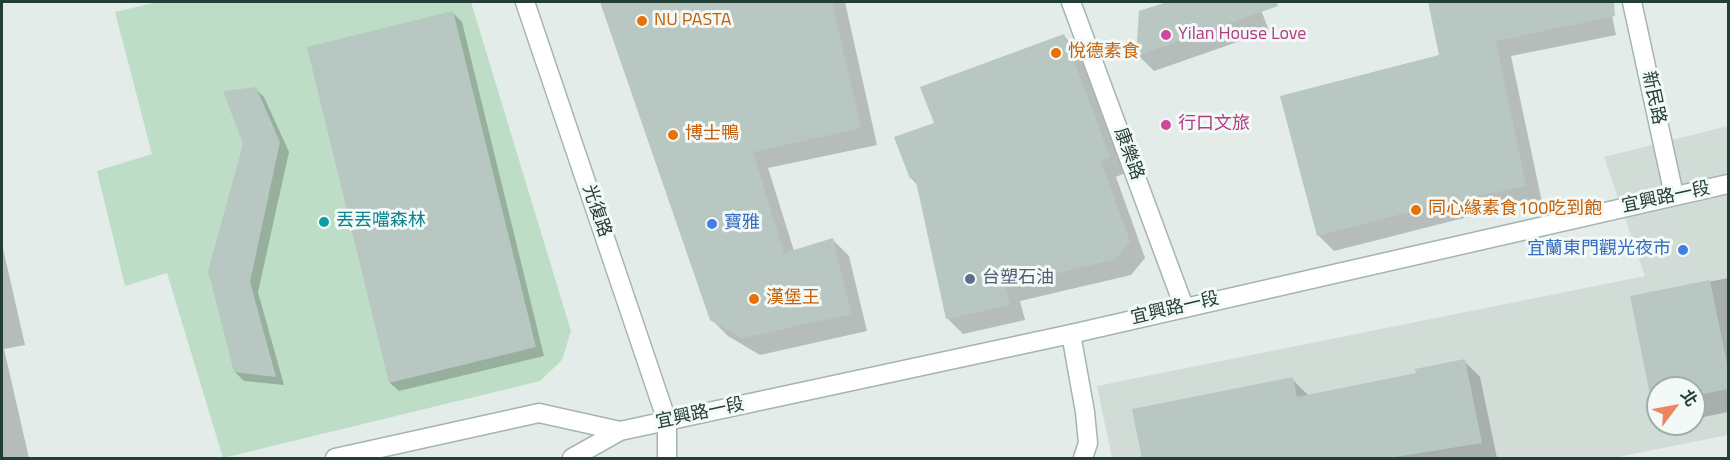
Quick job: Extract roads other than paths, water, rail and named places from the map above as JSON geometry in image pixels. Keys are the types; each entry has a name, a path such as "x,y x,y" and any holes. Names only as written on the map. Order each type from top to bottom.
{"street":[{"name":"光復路","path":"525,2 667,421"},
{"name":"康樂路","path":"1071,2 1184,307"},
{"name":"新民路","path":"1632,2 1674,195"},
{"name":"宜興路一段","path":"572,459 620,431 1071,334 1728,184"},
{"path":"1071,334 1088,442 1083,459"},
{"name":"宜興路一段","path":"335,459 539,413 620,431"},
{"path":"666,459 667,421"}],"place":[{"name":"NU PASTA","path":"642,21"},
{"name":"Yilan House Love","path":"1166,35"},
{"name":"悅德素食","path":"1056,53"},
{"name":"行口文旅","path":"1166,125"},
{"name":"博士鴨","path":"673,135"},
{"name":"同心緣素食100吃到飽","path":"1416,210"},
{"name":"丟丟噹森林","path":"324,222"},
{"name":"寶雅","path":"712,224"},
{"name":"宜蘭東門觀光夜市","path":"1683,250"},
{"name":"台塑石油","path":"970,279"},
{"name":"漢堡王","path":"754,299"}]}
